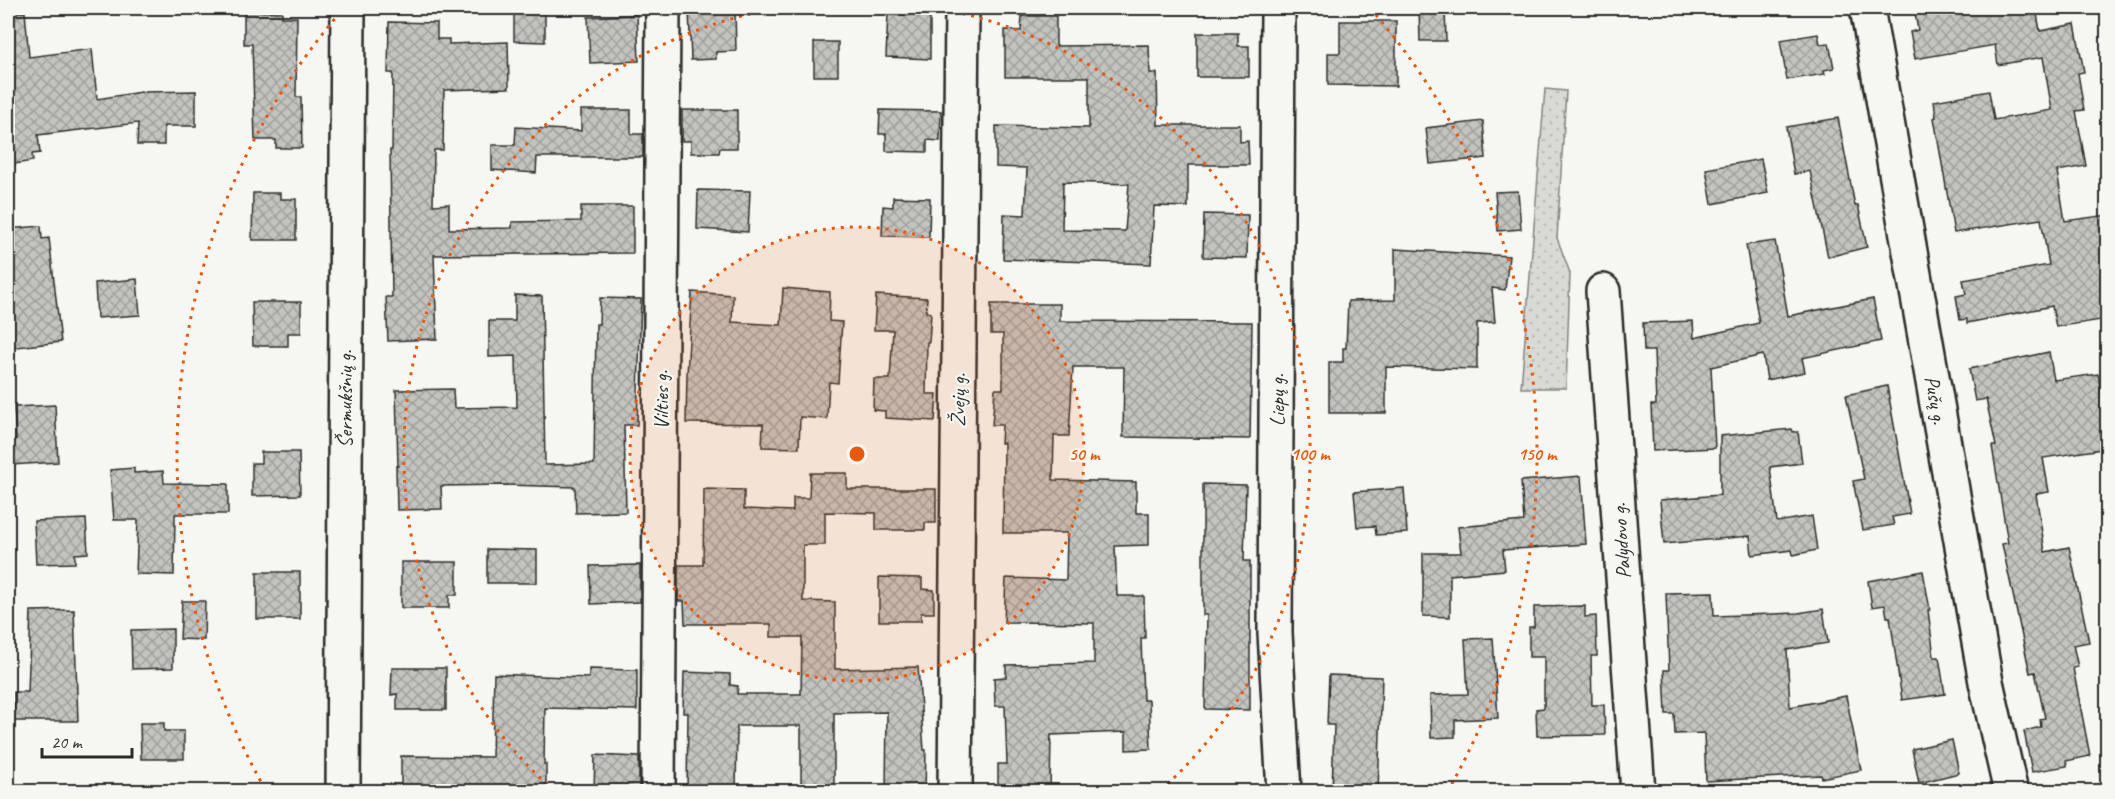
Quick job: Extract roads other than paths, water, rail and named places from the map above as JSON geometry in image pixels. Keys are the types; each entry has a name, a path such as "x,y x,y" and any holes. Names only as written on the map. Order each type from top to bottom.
{"street":[{"name":"Šermukšnių g.","path":"343,792 348,8"},
{"name":"Vilties g.","path":"658,792 663,8"},
{"name":"Žvejų g.","path":"955,792 962,8"},
{"name":"Liepų g.","path":"1278,8 1275,633 1284,792"},
{"name":"Pušų g.","path":"1867,8 1986,682 2011,792"},
{"name":"Palydovo g.","path":"1603,291 1638,792"}]}
